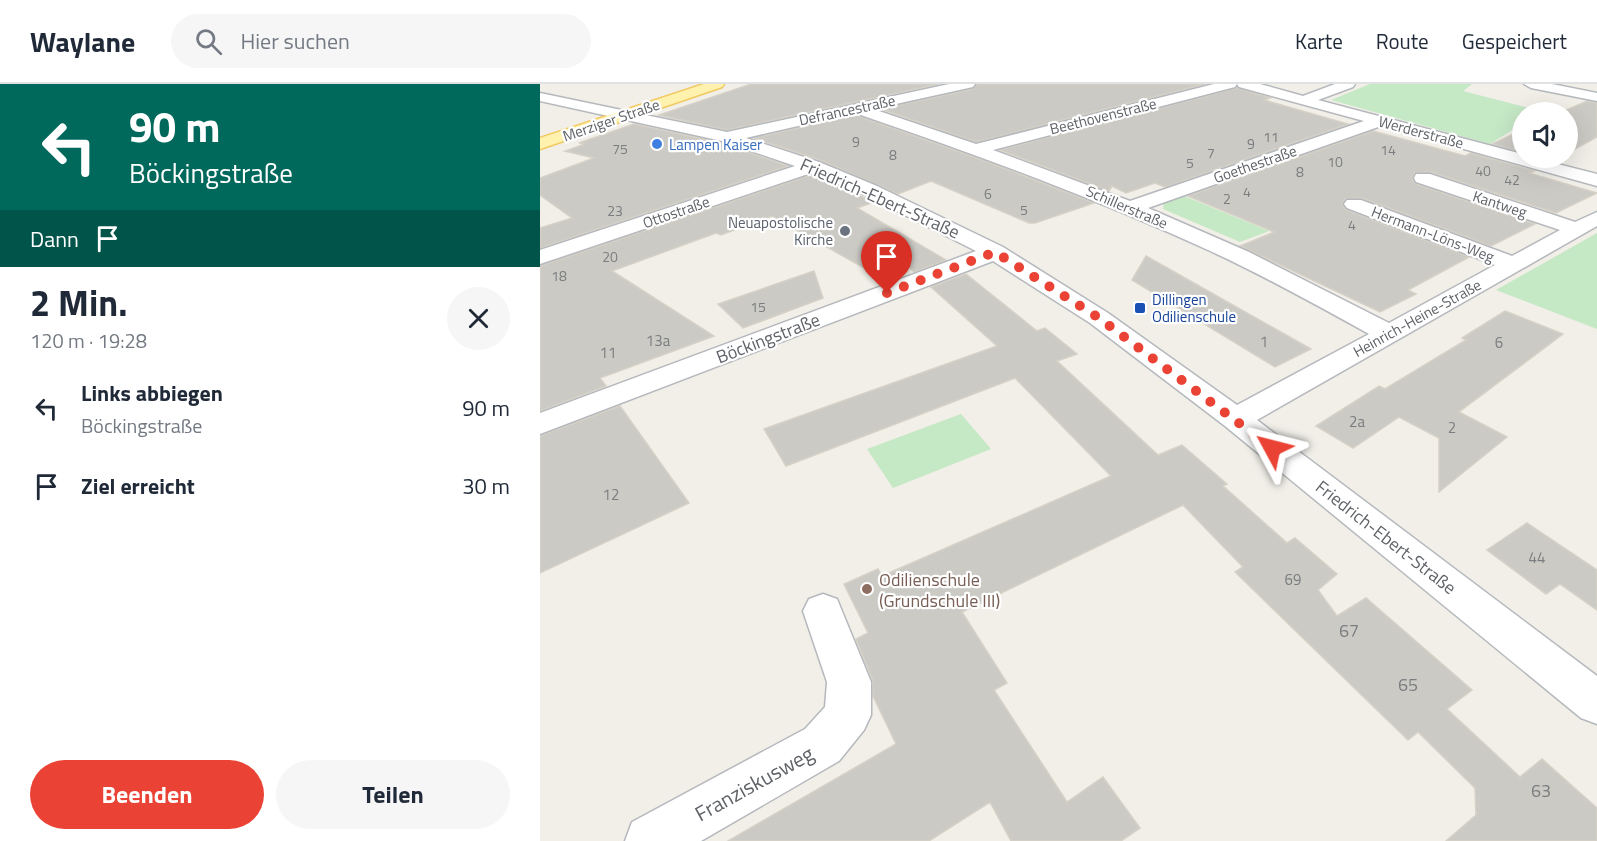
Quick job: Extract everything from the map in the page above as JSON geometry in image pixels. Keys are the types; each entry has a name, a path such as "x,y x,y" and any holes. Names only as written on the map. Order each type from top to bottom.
{"main road":[{"name":"Merziger Straße","path":"540,144 717,84"}],"street":[{"name":"Defrancestraße","path":"726,137 968,84"},
{"name":"Beethovenstraße","path":"976,149 1230,84"},
{"name":"Werderstraße","path":"1244,84 1597,180"},
{"path":"1304,100 1348,84"},
{"path":"1531,84 1596,96"},
{"name":"Friedrich-Ebert-Straße","path":"540,97 726,137 813,166 923,215 995,252 1099,318 1236,419 1597,703"},
{"path":"540,111 572,104"},
{"name":"Schillerstraße","path":"854,108 976,149 1130,208 1288,280 1389,334"},
{"name":"Goethestraße","path":"1130,208 1380,121"},
{"path":"1570,172 1588,161"},
{"name":"Ottostraße","path":"540,257 813,166"},
{"name":"Kantweg","path":"1423,178 1587,223"},
{"name":"Hermann-Löns-Weg","path":"1354,204 1513,264"},
{"name":"Heinrich-Heine-Straße","path":"1236,419 1587,223"},
{"name":"Böckingstraße","path":"540,424 995,252"},
{"name":"Franziskusweg","path":"651,841 822,745 848,715 849,682 823,611"}],"green space":[{"path":"1370,84 1472,84 1463,91 1512,104 1512,130 1490,144 1331,100"},
{"path":"1184,196 1269,231 1240,242 1163,209 1164,203"},
{"path":"1597,233 1597,329 1496,290"},
{"path":"961,414 991,449 893,488 867,449"}],"building":[{"path":"751,84 938,84 727,130 659,115"},
{"path":"977,84 1205,84 976,142 881,109 973,89"},
{"path":"1237,88 1270,98 1264,100 1348,124 1165,187 1155,183 1126,193 1112,186 1109,191 1000,150"},
{"path":"1587,101 1597,103 1597,137 1578,147 1578,105"},
{"path":"855,115 988,162 1094,203 1029,223 931,181 898,194 820,160 754,138"},
{"path":"634,124 721,143 788,166 540,248 540,228 572,218 540,195 540,178 594,158 565,151 585,144 579,143"},
{"path":"1373,131 1465,156 1471,153 1512,165 1512,168 1534,171 1529,173 1597,193 1556,213 1431,172 1414,173 1412,179 1415,184 1535,224 1491,246 1362,198 1345,199 1342,204 1346,210 1469,257 1408,290 1416,294 1380,312 1240,246 1274,232 1188,196"},
{"path":"1512,135 1512,149 1492,144"},
{"path":"811,175 874,202 857,208 946,260 914,272 909,267 880,277 772,216 721,235 716,233 612,271 714,336 600,378 606,386 540,411 540,266"},
{"path":"1146,256 1311,349 1275,367 1132,280"},
{"path":"814,271 823,298 743,328 718,304"},
{"path":"966,274 1037,331 1045,328 1077,354 1057,361 1158,455 1182,445 1227,484 1223,486 1287,543 1295,538 1337,574 1318,590 1337,616 1366,598 1472,690 1447,709 1520,777 1542,759 1597,808 1597,841 1446,841 1476,815 1475,788 1418,732 1408,740 1344,678 1235,572 1243,567 1183,505 962,612 1007,683 994,690 1067,802 1103,777 1140,828 1121,841 1011,841 990,802 929,841 728,841 896,744 873,696 873,681 856,639 868,633 844,584 878,569 882,576 1111,476 1015,378 786,466 764,429 997,346 931,287"},
{"path":"1505,311 1563,334 1459,412 1507,437 1439,492 1439,438 1399,417 1353,448 1316,426 1379,386 1385,389 1466,340 1462,338"},
{"path":"620,406 689,503 540,573 540,436"},
{"path":"1527,523 1597,570 1597,610 1560,584 1546,594 1487,550"}],"place":[{"name":"Lampen Kaiser","path":"657,144"},
{"name":"Neuapostolische Kirche","path":"845,231"},
{"name":"Dillingen Odilienschule","path":"1140,308"},
{"name":"Odilienschule (Grundschule III)","path":"867,589"}],"route":[{"path":"887,293 995,252 1099,318 1272,448"}]}
